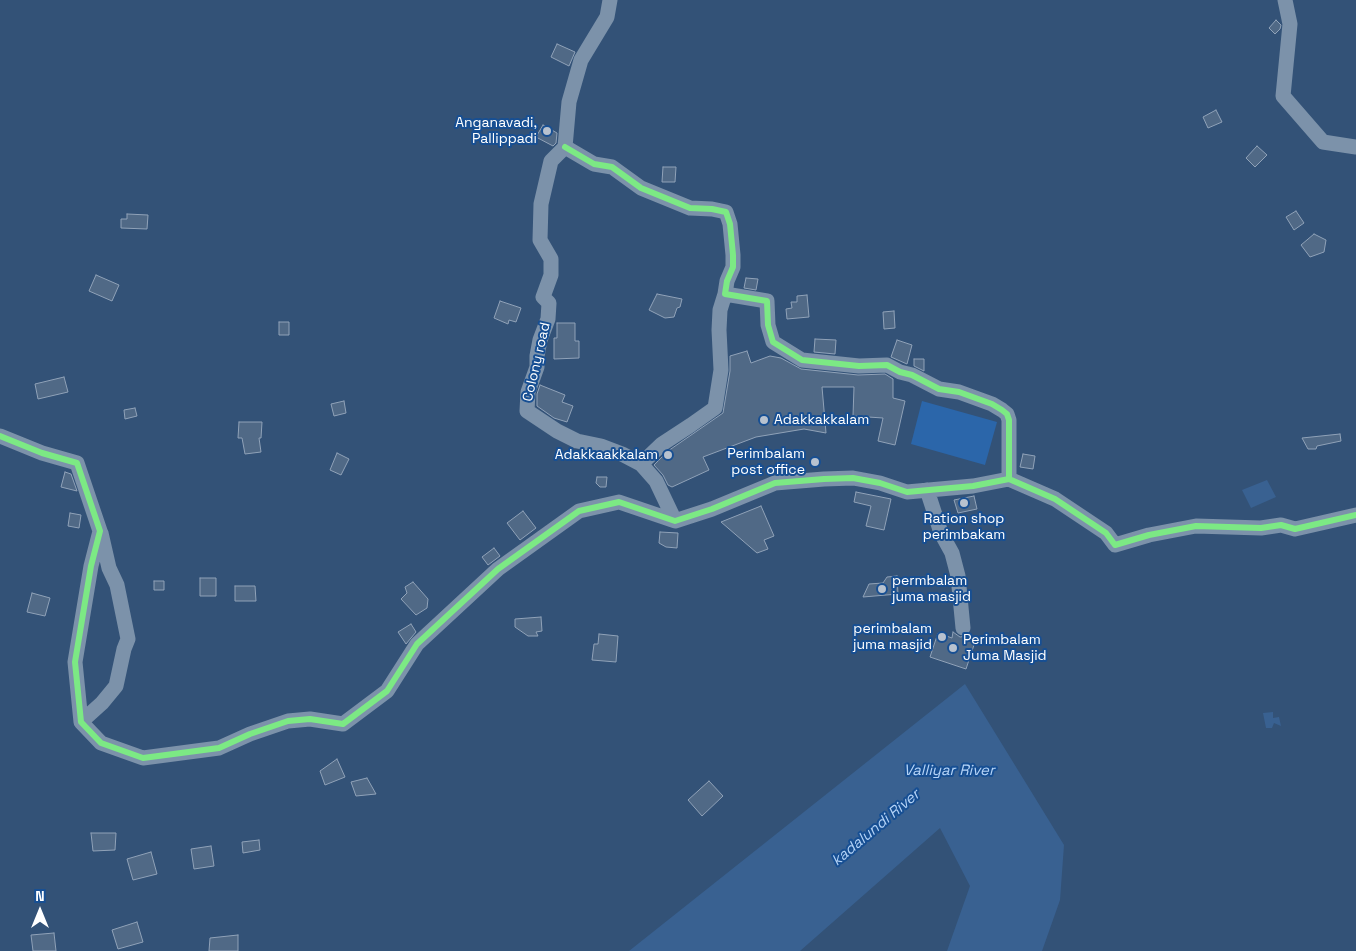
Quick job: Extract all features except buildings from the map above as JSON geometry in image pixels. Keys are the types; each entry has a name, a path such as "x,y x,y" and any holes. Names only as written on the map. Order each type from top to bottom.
{"street":[{"path":"610,0 607,17 581,60 569,102 565,147 594,164 612,166 641,188 690,208 726,212 730,224 733,268 720,310 721,370 715,408 662,444 641,464 656,481 675,521"},
{"path":"1285,0 1290,24 1283,96 1323,142 1356,147"},
{"name":"Colony road","path":"565,147 551,160 541,204 540,240 550,259 551,275 543,297 548,303 548,319 540,340 537,356 538,367 528,392 526,411 557,431 577,441 601,446 641,464"},
{"path":"725,294 767,301 768,325 773,342 802,360 859,366 887,365 940,389 959,392 997,407 1007,414 1009,420 1009,480"},
{"path":"0,436 42,453 76,463 100,530 109,568 117,585 128,639 116,686 102,703 81,722"},
{"path":"100,530 91,566 75,662 81,722 100,743 143,758 219,748 250,734 288,721 310,719 343,724 387,692 417,644 498,569 579,511 619,502 675,521 712,509 775,483 824,478 853,478 880,483 907,492 973,486 1009,480 1055,499 1106,532 1115,545 1149,535 1196,526 1261,528 1281,525 1295,529 1356,515"},
{"path":"927,490 942,533 952,553 958,576 963,628"}],"shaded area":[{"path":"922,401 997,422 985,465 911,444"}],"water":[{"path":"1267,480 1276,497 1251,508 1242,490"},
{"name":"Valliyar River","path":"965,684 1064,845 1060,900 1042,951 947,951 970,886 940,828 800,951 629,951"},
{"path":"1273,712 1273,718 1279,717 1281,726 1274,723 1272,728 1266,728 1263,713"}],"cycle path":[{"path":"565,147 594,164 612,167 641,188 690,208 726,212 730,224 733,267 727,281 725,294 767,301 768,325 773,342 802,360 859,366 887,365 939,389 959,392 992,404 1002,410 1007,414 1009,420 1009,479"},
{"path":"0,436 42,453 77,463 100,531 91,566 75,662 81,722 101,743 143,758 219,748 250,734 288,721 310,719 343,724 387,691 417,644 498,569 579,511 619,502 675,521 712,509 775,483 853,478 880,483 907,492 973,486 1009,479 1055,499 1106,533 1115,545 1149,535 1196,526 1261,528 1281,525 1295,529 1356,515"}],"place":[{"name":"Anganavadi, Pallippadi","path":"547,131"},
{"name":"Adakkakkalam","path":"764,420"},
{"name":"Adakkaakkalam","path":"668,455"},
{"name":"Perimbalam post office","path":"815,462"},
{"name":"Ration shop perimbakam","path":"964,503"},
{"name":"permbalam juma masjid","path":"882,589"},
{"name":"perimbalam juma masjid","path":"942,637"},
{"name":"Perimbalam Juma Masjid","path":"953,648"}],"water label":[{"name":"kadalundi River","path":"876,828"}]}
